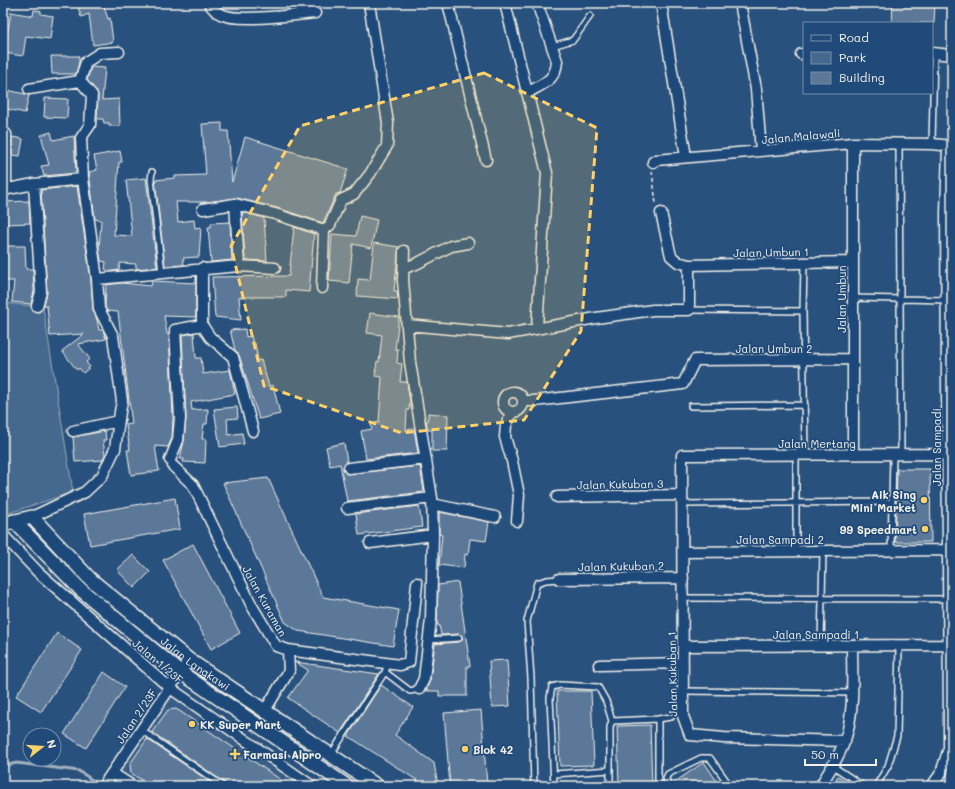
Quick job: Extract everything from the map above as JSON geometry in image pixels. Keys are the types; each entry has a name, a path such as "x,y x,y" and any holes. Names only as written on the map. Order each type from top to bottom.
{"street":[{"path":"209,3 223,16 245,18 315,13"},
{"path":"322,288 324,230 330,225 342,200 354,194 374,169 388,146 388,123 369,3"},
{"path":"448,3 486,160"},
{"path":"505,3 547,173 537,328"},
{"path":"527,93 554,76 557,61 538,3"},
{"path":"661,3 686,157"},
{"path":"740,3 756,89 761,151"},
{"path":"80,81 86,62 100,53 119,52"},
{"path":"933,53 952,55"},
{"path":"29,89 80,81"},
{"path":"8,522 32,518 85,492 102,476 115,449 122,401 113,336 99,309 97,279 83,179 81,138 90,125 92,95 80,81"},
{"path":"6,134 4,189 83,179"},
{"name":"Jalan Malawali","path":"653,162 656,160 686,157 853,143 932,144 950,146"},
{"name":"Jalan Umbun","path":"853,143 853,454"},
{"name":"Jalan Sampadi","path":"932,786 941,773 951,749 949,645 950,575 948,550 950,407 949,319 947,300 949,275 950,146"},
{"path":"34,184 41,292 37,306"},
{"path":"203,209 235,204 275,214 324,230"},
{"path":"235,204 239,266"},
{"path":"406,325 508,334 653,310 689,310 689,266 678,262 671,256 660,213"},
{"path":"404,268 416,264 450,246 468,243"},
{"path":"404,251 406,325 410,362 432,501 433,535 431,619 424,679 419,689"},
{"name":"Jalan Umbun 1","path":"689,266 853,262"},
{"path":"97,279 202,268 239,266 275,268"},
{"path":"202,268 202,325 210,337 233,357 253,431"},
{"name":"Jalan Kuraman","path":"202,325 175,330 180,418 178,440 172,462 193,486 252,606 276,646 288,650 387,668 409,662 417,583"},
{"name":"Jalan Umbun 2","path":"524,401 683,384 696,360 853,359"},
{"path":"512,413 506,410 503,404 506,395 515,392 521,395 524,401 521,409 512,413 506,425 505,437 519,495 517,521"},
{"path":"73,431 118,421"},
{"name":"Jalan Mertang","path":"682,456 950,454"},
{"name":"Jalan Kukuban 1","path":"682,456 683,716 690,735 724,738 845,741"},
{"path":"349,468 426,459"},
{"name":"Jalan Kukuban 3","path":"557,497 682,499"},
{"path":"347,508 432,501 495,517"},
{"name":"Jalan Langkawi","path":"32,518 90,579 189,660 264,712 377,786"},
{"name":"Jalan Langkawi","path":"8,522 80,589 180,672 347,786"},
{"name":"Jalan 1/23F","path":"3,535 38,572 170,688 307,785"},
{"path":"370,543 433,535"},
{"name":"Jalan Sampadi 2","path":"683,552 948,550"},
{"name":"Jalan Kukuban 2","path":"559,579 683,578"},
{"path":"414,618 431,619"},
{"path":"820,786 833,766 845,741 850,722 853,693 852,645"},
{"name":"Jalan Sampadi 1","path":"683,646 949,645"},
{"path":"264,712 289,671 288,650"},
{"name":"Jalan 2/23F","path":"108,779 189,660"},
{"path":"599,665 683,663"},
{"path":"108,779 132,786"}],"lane":[{"path":"552,46 573,40 590,16"},
{"path":"932,144 933,94"},
{"path":"891,551 892,502 897,454 900,299 899,144"},
{"path":"152,172 151,179 162,272"},
{"path":"796,551 796,502 805,405 803,311 804,263"},
{"path":"853,298 947,300"},
{"path":"689,310 803,311"},
{"path":"691,406 805,405"},
{"path":"682,499 796,502 892,502"},
{"path":"821,645 823,551"},
{"path":"534,786 531,678 527,621 537,583 546,580 559,579"},
{"path":"683,598 949,599"},
{"path":"429,640 459,638"},
{"path":"876,786 888,766 897,736 900,646"},
{"path":"330,755 387,668 410,691 419,689"},
{"path":"554,786 550,698 552,687 560,685 598,688 606,701 612,721 610,727 610,786"},
{"path":"683,691 853,693"},
{"path":"612,721 671,717"},
{"path":"658,719 658,786"},
{"path":"141,730 223,786"},
{"path":"668,786 666,778 668,774 701,758 710,758 730,786"},
{"path":"833,766 863,786"},
{"path":"554,774 610,770"}],"path":[{"path":"653,162 652,171 654,202 660,213"}],"highlighted area":[{"path":"484,73 597,128 581,331 524,420 402,433 264,386 231,246 300,126"}],"shaded area":[{"path":"171,693 306,786 139,786 117,771"}],"green space":[{"path":"3,303 43,307 73,492 3,515"}],"building":[{"path":"77,3 103,3 108,19 110,18 113,42 93,45 89,14 81,17"},
{"path":"893,3 935,3 934,23 892,22"},
{"path":"34,10 41,11 41,14 53,16 50,39 26,36 23,56 4,53 11,12 33,16"},
{"path":"51,56 79,56 76,74 52,74"},
{"path":"91,67 105,68 102,100 119,99 120,126 109,126 109,123 104,123 103,119 97,119 98,95 87,80"},
{"path":"3,89 29,95 25,113 3,108"},
{"path":"45,98 68,99 67,118 44,117"},
{"path":"222,123 222,131 228,131 232,182 245,137 348,169 340,193 336,194 323,223 277,208 237,198 207,202 176,202 178,222 194,220 195,228 201,227 199,257 183,258 184,265 165,266 155,180 175,178 175,176 206,175 202,124"},
{"path":"51,132 53,140 74,136 76,173 44,176 41,166 49,165 41,135"},
{"path":"12,137 23,139 20,156 12,155"},
{"path":"120,151 122,162 119,162 114,235 132,236 126,180 146,178 157,267 136,269 136,264 120,263 119,270 107,272 105,269 106,262 101,261 99,248 101,220 95,219 89,172 97,170 94,156"},
{"path":"77,186 91,280 93,309 99,330 103,330 106,339 78,344 90,359 86,362 90,367 83,373 79,368 77,370 62,351 84,334 50,336 47,306 44,305 47,292 41,190"},
{"path":"29,201 30,223 6,224 5,202"},
{"path":"242,212 264,218 267,261 245,260"},
{"path":"360,216 377,220 371,248 353,244 349,283 329,281 332,234 356,236"},
{"path":"230,222 232,260 211,262 208,227 211,227 211,223"},
{"path":"294,227 314,234 309,292 286,290 286,297 239,297 241,320 215,317 212,277 289,276"},
{"path":"374,243 399,247 394,291 397,291 398,299 357,296 358,279 370,280"},
{"path":"3,246 25,246 26,269 33,269 34,291 31,304 12,302 14,281 3,281"},
{"path":"152,281 196,283 196,317 164,316 167,334 169,334 173,418 172,438 168,447 155,446 159,471 131,475 127,450 130,450 126,425 132,424 118,312 107,311 105,307 106,285 122,283 151,286"},
{"path":"370,313 399,317 395,349 398,349 397,363 402,364 400,382 407,382 410,402 409,410 407,410 406,430 414,429 418,453 366,459 361,431 372,429 371,424 379,422 382,377 375,376 377,361 379,362 382,335 367,333"},
{"path":"245,329 246,337 251,336 253,344 255,343 258,361 261,360 269,386 273,385 280,414 259,419 239,355 235,350 230,330"},
{"path":"194,333 196,358 201,358 203,374 230,370 235,394 191,402 192,410 208,409 207,424 204,424 202,439 206,439 205,463 183,462 184,459 180,459 184,441 186,418 182,335"},
{"path":"237,407 238,418 227,419 228,435 242,433 244,444 220,447 214,409"},
{"path":"428,413 448,415 447,451 432,451 432,430 428,430 426,421 428,421"},
{"path":"105,431 106,440 103,440 105,455 103,460 75,462 73,437"},
{"path":"344,443 347,462 343,468 346,474 420,466 424,492 347,501 340,464 330,466 326,447"},
{"path":"897,469 930,469 931,542 895,542"},
{"path":"268,478 323,597 399,610 393,646 298,631 285,622 223,483"},
{"path":"175,498 180,529 90,545 84,514"},
{"path":"419,506 422,527 359,535 356,514"},
{"path":"439,512 489,522 486,541 470,539 468,555 465,554 464,568 439,565 442,535 439,534"},
{"path":"193,544 240,633 211,649 163,560"},
{"path":"133,555 150,572 134,588 117,570"},
{"path":"458,582 470,666 467,666 467,696 439,696 439,691 426,691 430,680 435,644 459,642 463,638 459,634 441,635 439,625 437,625 438,585"},
{"path":"57,633 82,650 41,712 16,696"},
{"path":"507,660 510,706 492,707 489,661"},
{"path":"295,662 379,674 340,733 288,698 308,670"},
{"path":"104,672 125,687 86,748 64,734"},
{"path":"381,685 413,707 395,735 434,763 438,786 426,786 348,736"},
{"path":"557,691 591,691 594,765 560,766"},
{"path":"176,709 290,786 227,786 225,783 152,732 168,710"},
{"name":"Blok 42","path":"481,710 487,785 450,786 444,713"},
{"path":"650,725 652,786 619,786 617,726"},
{"path":"147,739 216,786 150,786 131,773 130,764"},
{"path":"704,762 720,786 672,786 672,784"},
{"path":"838,776 854,786 831,786"}],"waterway":[{"path":"3,766 17,763 79,771 101,786"}],"place":[{"name":"Aik Sing Mini Market","path":"924,500"},
{"name":"99 Speedmart","path":"925,529"},
{"name":"KK Super Mart","path":"192,724"},
{"name":"Blok 42","path":"465,749"},
{"name":"Farmasi Alpro","path":"235,754"}]}
